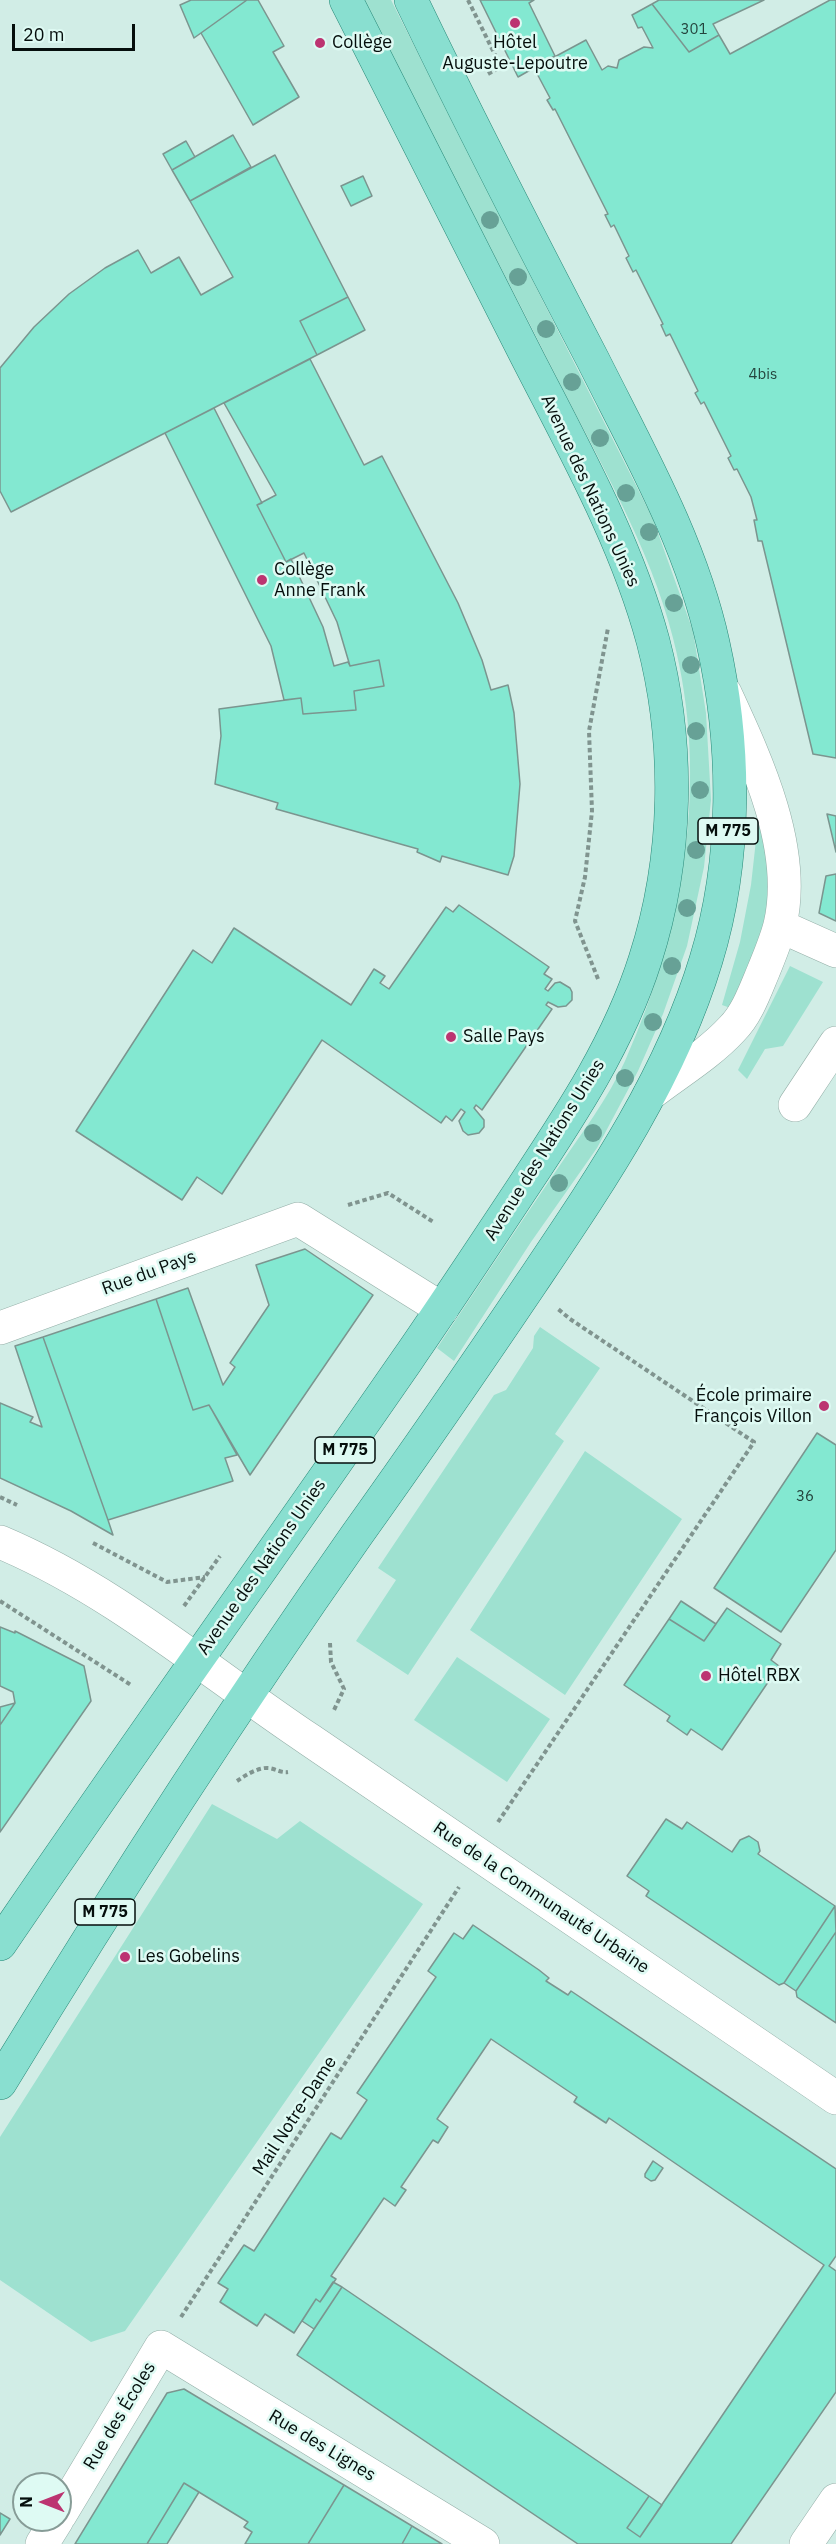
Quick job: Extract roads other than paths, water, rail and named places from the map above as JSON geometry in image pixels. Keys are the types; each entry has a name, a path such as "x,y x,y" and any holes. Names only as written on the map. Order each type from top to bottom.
{"main road":[{"name":"Avenue des Nations Unies","path":"0,1944 442,1309 581,1098 608,1050 632,996 659,911 668,855 672,800 663,695 653,643 618,542 580,461 346,0"},
{"name":"M 775","path":"0,2083 88,1938 303,1612 436,1423 597,1185 673,1050 706,962 719,915 726,863 729,773 721,685 704,605 660,493 411,0"}],"street":[{"path":"650,1094 734,1028 758,983 780,926 783,905 779,838 754,755 721,685"},
{"path":"780,926 836,951"},
{"path":"795,1105 836,1043"},
{"name":"Rue du Pays","path":"0,1328 298,1219 442,1309"},
{"name":"Rue de la Communauté Urbaine","path":"0,1542 81,1583 197,1660 476,1854 836,2098"},
{"name":"Rue des Écoles","path":"72,2495 161,2347"},
{"name":"Rue des Lignes","path":"161,2347 483,2544"},
{"path":"806,2544 836,2500"}],"place":[{"name":"Hôtel Auguste-Lepoutre","path":"515,23"},
{"name":"Collège","path":"320,43"},
{"name":"Collège Anne Frank","path":"262,580"},
{"name":"Salle Pays","path":"451,1037"},
{"name":"École primaire François Villon","path":"824,1406"},
{"name":"Hôtel RBX","path":"706,1676"},
{"name":"Les Gobelins","path":"125,1957"}]}
